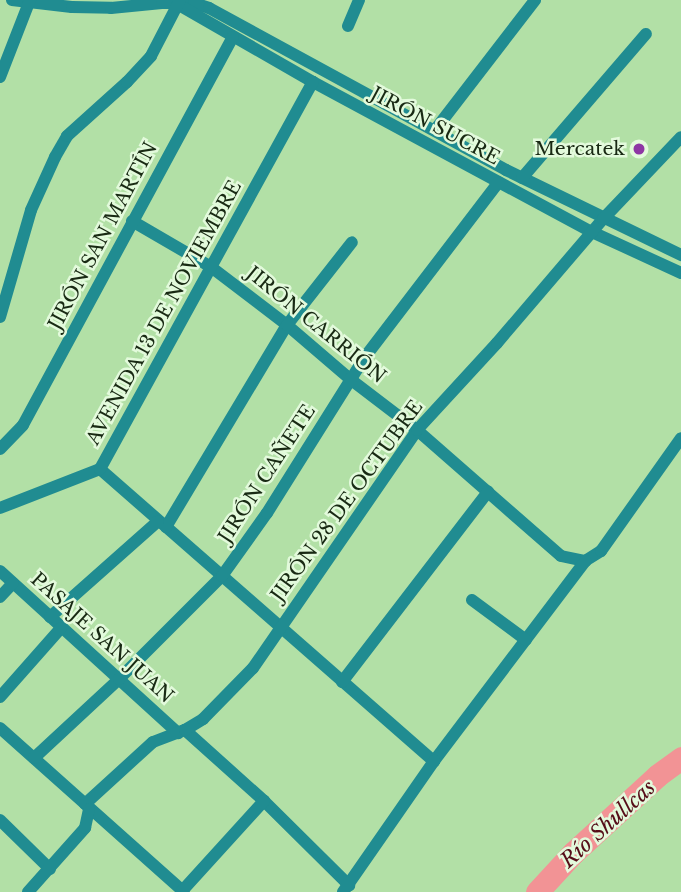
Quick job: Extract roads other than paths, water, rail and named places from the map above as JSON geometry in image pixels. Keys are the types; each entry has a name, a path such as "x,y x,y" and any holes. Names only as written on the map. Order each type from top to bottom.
{"street":[{"name":"JIRÓN SUCRE","path":"12,0 111,8 162,1 194,3 209,8 522,178 681,255"},
{"path":"348,26 359,0"},
{"path":"435,130 535,0"},
{"path":"0,77 30,1"},
{"name":"JIRÓN SUCRE","path":"178,2 313,82 592,232 681,273"},
{"path":"0,317 31,210 55,157 67,136 127,82 151,56 178,2"},
{"path":"522,178 646,34"},
{"name":"JIRÓN SAN MARTÍN","path":"0,449 23,425 233,37"},
{"name":"AVENIDA 13 DE NOVIEMBRE","path":"0,508 100,469 313,82"},
{"name":"JIRÓN 28 DE OCTUBRE","path":"87,806 153,743 182,732 203,719 253,668 417,430 497,343 603,219 681,137"},
{"name":"JIRÓN CAÑETE","path":"34,758 119,679 222,576 267,513 350,379 499,182"},
{"name":"JIRÓN CARRIÓN","path":"132,221 212,267 417,430 561,556 585,561"},
{"path":"50,617 162,524 288,325 352,242"},
{"path":"346,888 434,761 585,561 601,551 681,438"},
{"path":"100,469 434,761"},
{"path":"342,682 488,492"},
{"name":"PASAJE SAN JUAN","path":"0,571 119,679 264,801 346,888"},
{"path":"0,597 13,583"},
{"path":"472,600 526,640"},
{"path":"0,697 61,628"},
{"path":"0,728 183,891 264,801"},
{"path":"28,892 85,828 87,806"},
{"path":"0,820 50,869"}],"waterway":[{"name":"Río Shullcas","path":"537,892 573,853 658,775 681,758"}],"place":[{"name":"Mercatek","path":"639,149"}]}
